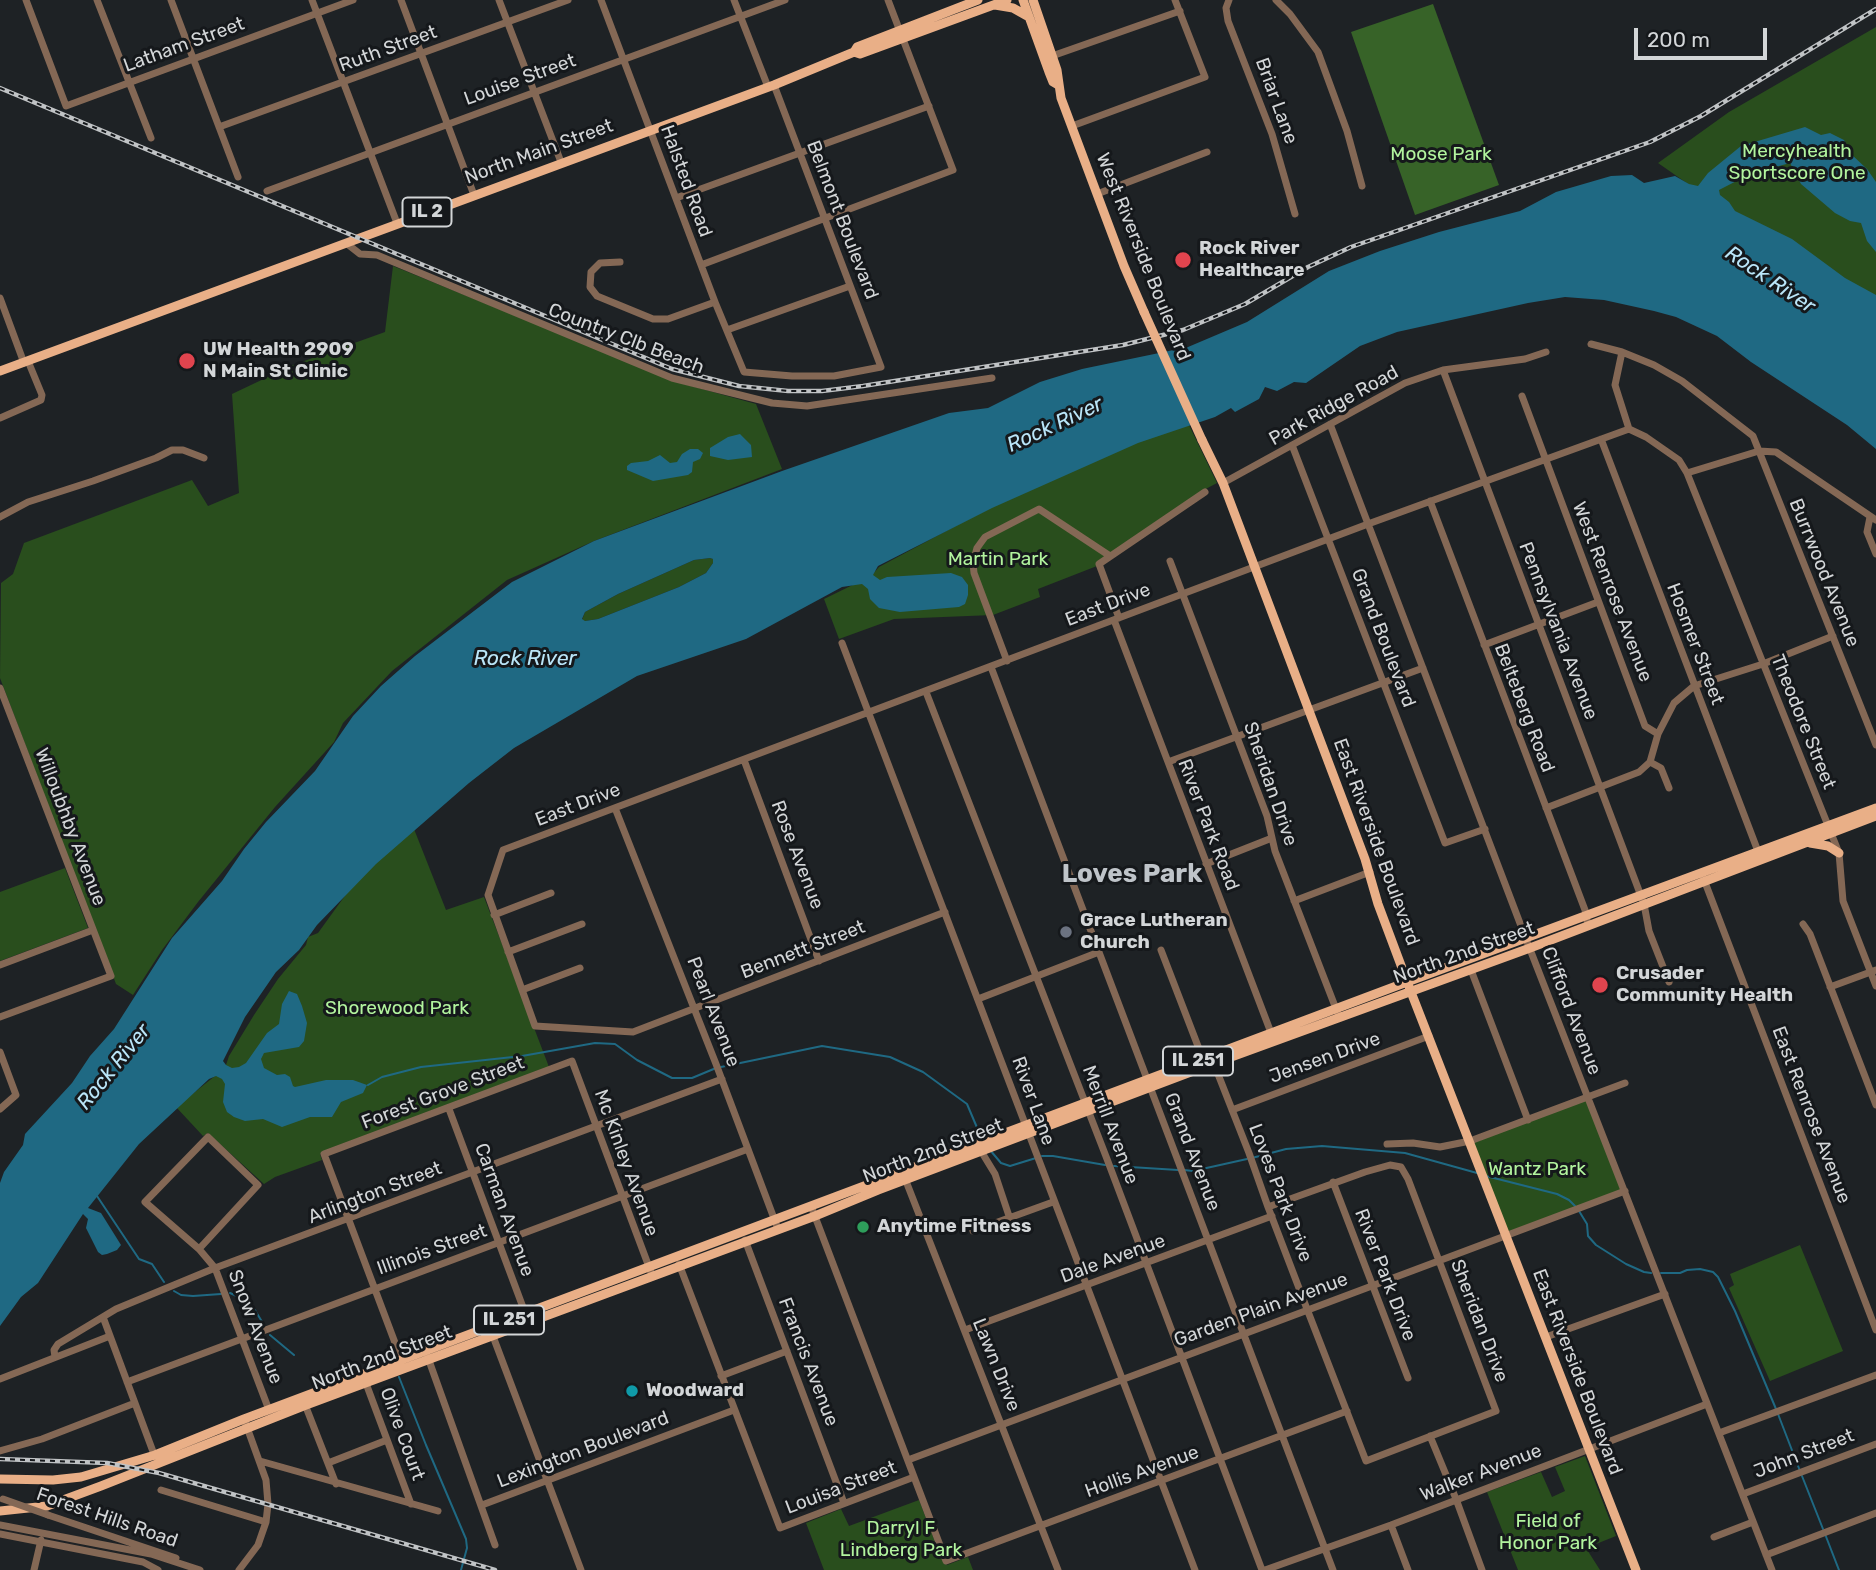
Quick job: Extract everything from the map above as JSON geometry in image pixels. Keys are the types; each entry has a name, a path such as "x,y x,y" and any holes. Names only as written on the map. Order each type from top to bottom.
{"main road":[{"name":"North Main Street","path":"902,34 978,0"},
{"name":"North Main Street","path":"0,371 771,86 854,52 857,47 1007,0"},
{"name":"West Riverside Boulevard","path":"1023,0 1053,82 1058,85"},
{"name":"West Riverside Boulevard","path":"1033,0 1052,56 1058,85 1097,194 1144,312 1202,440"},
{"path":"1040,21 1042,0"},
{"path":"994,4 1013,8 1029,17"},
{"name":"East Riverside Boulevard","path":"1202,440 1223,484 1370,872 1378,904 1407,982 1636,1570"},
{"name":"North 2nd Street","path":"0,1511 47,1506 246,1423 744,1237 811,1206 981,1149 1337,1013 1407,982 1528,944 1760,856 1876,808"},
{"name":"North 2nd Street","path":"1760,856 1804,844 1829,829 1876,816"},
{"path":"1804,844 1818,843 1839,853"},
{"name":"North 2nd Street","path":"1337,1013 1411,992 1471,970 1488,958"},
{"name":"North 2nd Street","path":"776,1224 815,1216 904,1176"},
{"name":"North 2nd Street","path":"246,1423 269,1410 304,1402"},
{"name":"North 2nd Street","path":"0,1479 53,1480 81,1477 156,1459"}],"street":[{"name":"Latham Street","path":"26,0 66,106 353,0"},
{"path":"97,0 151,138"},
{"path":"171,0 238,177"},
{"path":"312,0 397,223"},
{"path":"401,0 474,195"},
{"path":"499,0 561,162"},
{"name":"Ruth Street","path":"219,127 568,0"},
{"name":"Halsted Road","path":"601,0 744,372"},
{"name":"Belmont Boulevard","path":"734,0 799,153 881,367 834,376 744,372"},
{"name":"Louise Street","path":"267,191 785,0"},
{"path":"701,265 953,170 888,0"},
{"path":"1072,126 1205,77 1175,0"},
{"name":"Briar Lane","path":"1229,0 1226,8 1228,21 1272,134 1295,214"},
{"path":"1276,0 1290,13 1318,52 1347,131 1362,186"},
{"path":"1052,56 1180,11"},
{"path":"676,198 929,106"},
{"path":"1097,194 1208,152"},
{"name":"Country Clb Beach","path":"346,243 360,254 377,255 672,378 772,403 803,407 992,378"},
{"path":"620,262 600,263 591,272 590,287 597,296 653,319 668,319 715,302"},
{"path":"727,330 850,286"},
{"path":"0,298 42,396 41,400 0,418"},
{"path":"1591,344 1622,352 1654,365 1682,381 1753,436 1759,451"},
{"name":"Park Ridge Road","path":"1223,484 1394,388 1443,370 1525,359 1546,352"},
{"path":"1622,352 1615,385 1629,429 1646,437 1679,460 1687,473 1759,451 1776,452 1873,519 1867,532 1876,554"},
{"name":"Pennsylvania Avenue","path":"1443,370 1643,900 1649,931 1670,982"},
{"name":"West Renrose Avenue","path":"1522,396 1646,726 1658,734"},
{"name":"Clifford Avenue","path":"1330,424 1528,944 1772,1570"},
{"name":"East Drive","path":"494,915 488,895 503,850 1183,593 1629,429"},
{"name":"Hosmer Street","path":"1601,439 1760,856"},
{"name":"Grand Boulevard","path":"1293,445 1445,843 1485,829"},
{"path":"0,517 28,502 172,450 183,450 204,458"},
{"name":"Burrwood Avenue","path":"1759,451 1876,745"},
{"name":"Theodore Street","path":"1687,473 1839,853 1843,901 1873,971 1876,986"},
{"path":"1117,619 1098,566 1100,562 1205,492"},
{"name":"Belteberg Road","path":"1430,502 1587,921"},
{"path":"1007,661 974,573 973,562 977,548 985,537 1039,509 1110,556"},
{"name":"Sheridan Drive","path":"1170,561 1267,816 1294,901 1337,1013"},
{"path":"1484,645 1598,602"},
{"name":"River Park Road","path":"1117,619 1168,762 1273,1038"},
{"path":"1546,808 1639,772 1650,762 1658,734 1674,703 1694,686 1763,664 1833,636"},
{"name":"River Lane","path":"842,643 1195,1570"},
{"name":"Grand Avenue","path":"991,667 1333,1570"},
{"path":"1168,762 1423,667"},
{"name":"Willoubhby Avenue","path":"0,688 111,976 0,1017"},
{"name":"Merrill Avenue","path":"926,692 1264,1570"},
{"name":"Rose Avenue","path":"744,760 819,961"},
{"path":"1650,762 1661,768 1668,788"},
{"name":"Pearl Avenue","path":"615,808 721,1076 776,1224"},
{"path":"1206,864 1272,838"},
{"path":"1294,901 1370,872"},
{"name":"East Renrose Avenue","path":"1703,877 1876,1330"},
{"path":"551,893 494,915 522,990 580,968"},
{"name":"Bennett Street","path":"522,990 535,1026 633,1032 945,912"},
{"path":"508,952 582,924"},
{"path":"1803,924 1810,934 1876,1105"},
{"path":"0,965 93,930"},
{"name":"Loves Park Drive","path":"1161,950 1201,1054 1216,1069 1366,1461 1430,1436"},
{"path":"978,999 1099,952"},
{"path":"1471,970 1528,1120"},
{"path":"1830,987 1873,971"},
{"name":"Jensen Drive","path":"1232,1110 1429,1037"},
{"path":"0,1052 16,1095 0,1109"},
{"name":"Forest Grove Street","path":"349,1220 324,1154 572,1061"},
{"name":"Mc Kinley Avenue","path":"572,1061 650,1271"},
{"name":"Arlington Street","path":"55,1357 54,1350 58,1344 116,1309 215,1268 596,1127 721,1076"},
{"path":"1387,1144 1413,1143 1440,1147 1470,1141 1625,1083"},
{"name":"Carman Avenue","path":"449,1109 527,1318"},
{"name":"Snow Avenue","path":"199,1249 258,1185 208,1137 145,1202 199,1249 215,1268 269,1410"},
{"name":"Illinois Street","path":"127,1382 748,1149"},
{"path":"981,1149 995,1174 1009,1216"},
{"name":"Sheridan Drive","path":"1333,1182 1385,1166 1399,1166 1408,1179 1439,1260 1496,1411 1430,1436"},
{"name":"Lawn Drive","path":"904,1176 1058,1570"},
{"path":"1268,1207 1333,1182"},
{"name":"River Park Drive","path":"1333,1182 1408,1378"},
{"name":"Garden Plain Avenue","path":"908,1460 1625,1191"},
{"path":"973,1231 1053,1202"},
{"path":"811,1206 914,1477"},
{"name":"Dale Avenue","path":"965,1330 1272,1216"},
{"path":"349,1220 403,1364"},
{"name":"Francis Avenue","path":"744,1237 844,1503"},
{"path":"677,1261 734,1410"},
{"path":"1546,1337 1665,1294"},
{"path":"103,1317 156,1459"},
{"path":"491,1331 581,1570"},
{"name":"Arlington Street","path":"0,1378 110,1336"},
{"path":"721,1376 787,1351"},
{"path":"427,1355 495,1545"},
{"path":"1719,1433 1876,1375"},
{"name":"Olive Court","path":"364,1379 411,1504"},
{"path":"304,1402 336,1484"},
{"path":"0,1451 42,1439 135,1403"},
{"name":"Walker Avenue","path":"1264,1570 1391,1525 1707,1404"},
{"name":"Lexington Boulevard","path":"482,1504 734,1410"},
{"name":"Louisa Street","path":"734,1410 780,1528 914,1477"},
{"name":"Hollis Avenue","path":"914,1477 946,1560 1347,1411"},
{"path":"239,1570 258,1545 266,1522 268,1497 260,1461 246,1423"},
{"path":"1430,1436 1457,1499 1482,1570"},
{"path":"328,1463 387,1440"},
{"name":"John Street","path":"1743,1494 1876,1444"},
{"path":"260,1461 438,1511"},
{"path":"161,1490 266,1522"},
{"name":"Forest Hills Road","path":"2,1498 165,1553 201,1570"},
{"path":"1766,1555 1876,1513"},
{"path":"1714,1537 1753,1522"},
{"name":"Forest Hills Road","path":"0,1525 151,1554 201,1570"},
{"path":"1391,1525 1408,1570"},
{"path":"0,1534 41,1540 158,1570"},
{"path":"34,1570 41,1540"}],"green space":[{"name":"Moose Park","path":"1433,4 1499,185 1415,215 1351,32"},
{"name":"Mercyhealth Sportscore One","path":"1876,27 1876,315 1658,163 1729,112"},
{"path":"393,266 684,384 756,404 782,469 594,541 507,580 392,671 343,723 334,742 275,807 198,902 133,995 116,984 0,678 1,583 13,574 24,543 192,480 208,506 239,493 232,394 293,365 385,332"},
{"name":"Martin Park","path":"1188,423 1217,483 1200,492 1097,566 1038,589 1040,597 993,615 894,619 839,639 824,599 871,576 879,567 989,508 1106,454"},
{"path":"710,558 713,563 706,573 679,587 598,619 582,620 585,612 618,594 694,560"},
{"name":"Shorewood Park","path":"414,829 446,910 484,897 549,1067 320,1154 322,1160 275,1177 264,1184 208,1133 203,1136 176,1107 225,1068 229,1056 254,1015 278,979 306,945 308,937 318,933 360,875"},
{"path":"65,868 88,928 0,961 0,892"},
{"name":"Wantz Park","path":"1588,1098 1625,1191 1506,1235 1470,1141"},
{"path":"1800,1245 1843,1351 1770,1381 1729,1288 1734,1285 1730,1274"},
{"name":"Field of Honor Park","path":"1585,1456 1616,1536 1586,1548 1600,1570 1518,1570 1487,1492 1541,1472 1552,1497 1565,1491 1555,1467"},
{"name":"Darryl F Lindberg Park","path":"919,1500 942,1560 947,1565 968,1557 973,1570 824,1570 806,1523 841,1509 849,1526"}],"water":[{"name":"Rock River","path":"1805,127 1821,135 1830,133 1844,140 1852,155 1876,182 1876,252 1867,241 1861,223 1835,213 1801,184 1790,163 1750,174 1719,190 1720,195 1735,211 1792,239 1845,278 1876,295 1876,449 1847,425 1751,362 1717,336 1676,317 1654,311 1604,300 1565,297 1397,332 1360,346 1306,383 1294,382 1277,391 1265,387 1259,399 1235,412 1231,408 1215,417 1138,443 992,508 878,566 873,575 880,580 887,577 951,573 962,577 968,585 965,604 959,607 900,612 879,608 870,599 868,589 862,584 842,587 746,639 637,676 514,748 469,783 376,864 317,925 299,950 276,972 245,1017 223,1061 232,1068 246,1063 267,1033 279,1024 282,1004 289,991 297,994 302,1006 307,1023 304,1041 299,1047 264,1053 261,1059 264,1068 277,1075 285,1074 290,1077 295,1087 326,1080 353,1080 367,1085 363,1093 341,1102 332,1117 310,1117 282,1127 263,1119 245,1121 234,1117 227,1112 223,1102 225,1084 222,1079 216,1076 209,1079 139,1144 88,1208 101,1213 121,1245 117,1250 102,1255 98,1252 86,1228 88,1219 83,1214 38,1283 21,1297 0,1326 0,1183 4,1172 23,1145 25,1134 72,1083 90,1056 114,1029 172,938 222,881 266,822 315,771 353,716 415,656 512,582 594,541 782,471 949,413 988,408 1040,382 1082,369 1188,347 1247,322 1329,271 1439,232 1520,211 1556,192 1611,176 1632,175 1644,183 1675,176 1698,186 1708,173 1741,146","holes":["713,559 706,573 679,587 598,619 582,619 585,612 618,594 694,560"]},
{"path":"740,434 751,445 752,457 728,460 710,456 710,448 728,437"},
{"path":"690,449 698,449 703,453 700,459 693,462 692,472 688,475 653,481 627,470 631,463 648,461 660,455 670,463 677,462 682,454"}],"waterway":[{"path":"368,1085 382,1077 421,1067 522,1056 595,1043 615,1044 637,1060 672,1078 692,1078 716,1068"},
{"path":"721,1067 822,1046 890,1057 923,1072 967,1104 981,1137"},
{"path":"1252,1158 1286,1149 1322,1146 1405,1153 1477,1173"},
{"path":"990,1150 1001,1163 1010,1166 1036,1158"},
{"path":"1042,1156 1105,1165"},
{"path":"1184,1170 1193,1171 1247,1159"},
{"path":"1114,1166 1178,1170"},
{"path":"1486,1176 1557,1194 1575,1206"},
{"path":"97,1196 139,1259 152,1264 164,1282"},
{"path":"1579,1211 1587,1224 1588,1236 1596,1245 1626,1264 1651,1273"},
{"path":"1661,1273 1700,1269 1713,1272 1718,1277 1776,1409"},
{"path":"174,1291 193,1296 221,1294"},
{"path":"230,1293 250,1302 264,1325"},
{"path":"270,1335 294,1355"},
{"path":"399,1377 466,1539 467,1548 461,1570"},
{"path":"1778,1414 1800,1471"},
{"path":"1802,1476 1823,1529"},
{"path":"1825,1534 1839,1570"}],"railway":[{"path":"0,88 672,369 739,386 822,391 1123,345 1183,330 1245,304 1308,267 1351,247 1650,142 1701,116 1876,9"},
{"path":"0,1459 107,1463 159,1473 495,1570"}],"place":[{"name":"Rock River Healthcare","path":"1183,260"},
{"name":"UW Health 2909 N Main St Clinic","path":"187,361"},
{"name":"Grace Lutheran Church","path":"1066,932"},
{"name":"Crusader Community Health","path":"1600,985"},
{"name":"Anytime Fitness","path":"863,1227"},
{"name":"Woodward","path":"632,1391"}],"district":[{"name":"Loves Park","path":"1132,874"}]}
